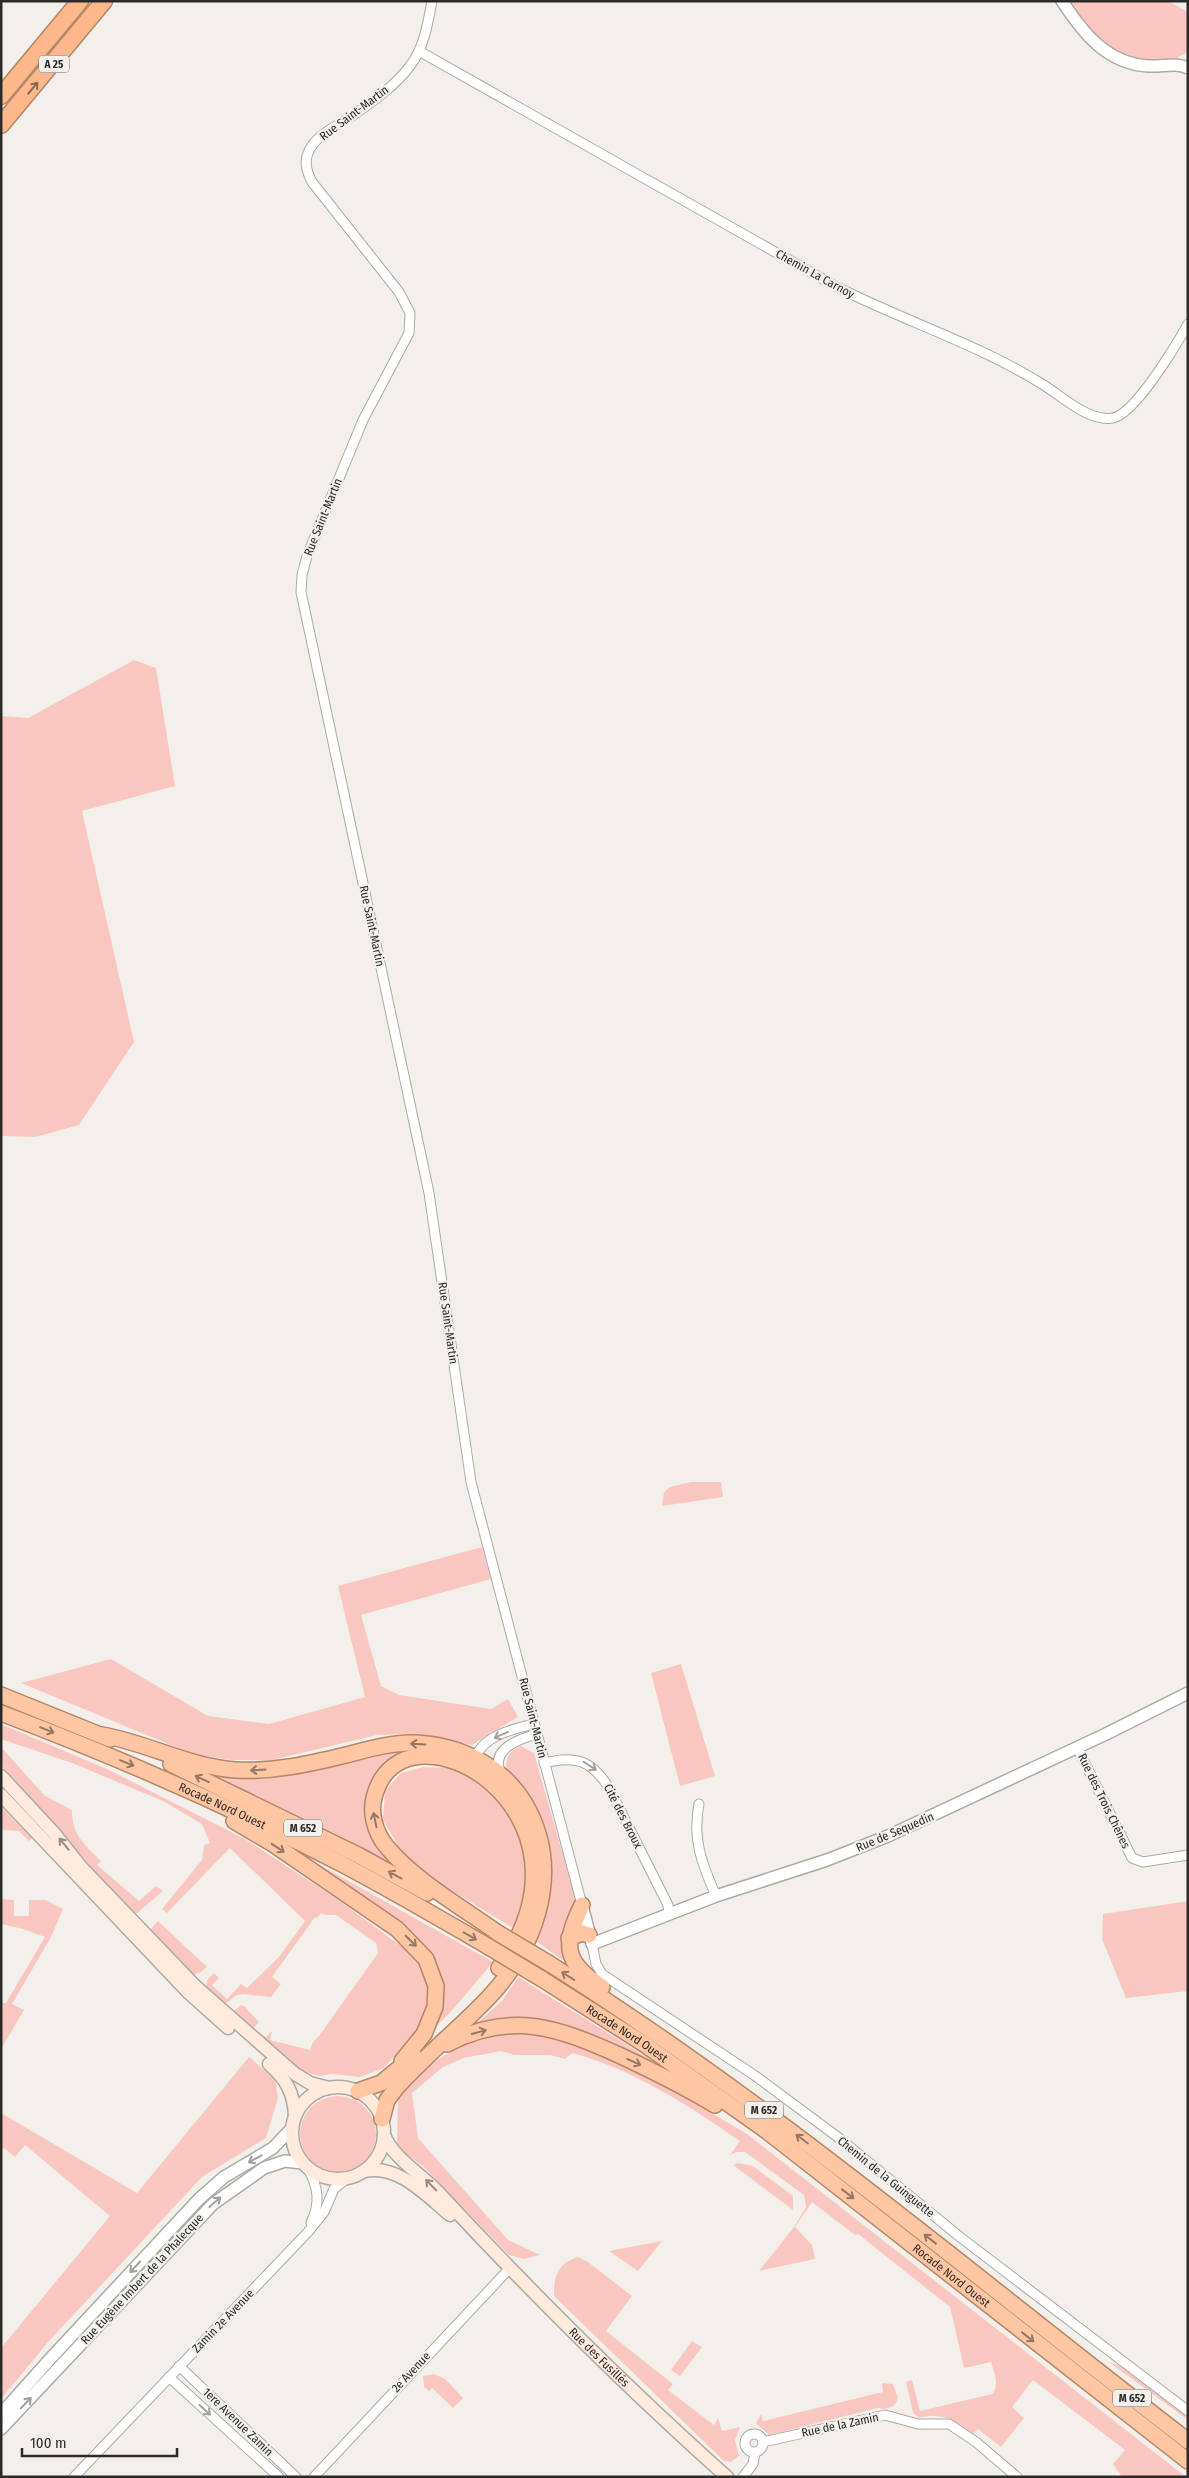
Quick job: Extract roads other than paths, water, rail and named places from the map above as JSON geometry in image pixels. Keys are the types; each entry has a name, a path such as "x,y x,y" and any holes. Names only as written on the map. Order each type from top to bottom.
{"highway":[{"name":"A 25","path":"1,96 80,1"},
{"name":"A 25","path":"1,124 104,1"},
{"name":"Rocade Nord Ouest","path":"1,1695 181,1769 358,1855 550,1964 652,2030 764,2110 1188,2441"},
{"name":"Rocade Nord Ouest","path":"1,1713 146,1771 330,1858 489,1947 542,1979 644,2044 768,2132 1138,2424 1188,2461"},
{"path":"102,1735 139,1743 203,1766 235,1770 289,1768 371,1748 403,1743 446,1748 475,1758 504,1779 528,1809 539,1839 545,1871 542,1900 528,1940 506,1976 492,1994 397,2087 387,2100 382,2118"},
{"path":"487,1778 463,1764 444,1758 424,1756 407,1760 393,1767 382,1778 374,1797 373,1816 375,1826 386,1846 406,1866 498,1933"},
{"path":"358,2091 376,2086 389,2077 448,2025 485,1986 506,1957 526,1919 534,1880 529,1840 515,1808 480,1770 475,1758"},
{"path":"146,1771 183,1795 273,1844 391,1924 417,1947 433,1974 436,1986 435,2007 424,2034 389,2077"},
{"path":"582,1905 569,1938 569,1952 588,1976 706,2060 764,2110"},
{"path":"569,1938 582,1934 591,1939"},
{"path":"434,2051 465,2036 495,2028 524,2025 554,2029 581,2038 638,2064 768,2132"},
{"path":"1076,2355 1188,2430"},
{"path":"1138,2424 1188,2472"}],"main road":[{"path":"2,1777 54,1832 81,1867 201,1992 295,2074 310,2083 329,2088"},
{"path":"3,1798 189,1993 283,2077 292,2097 293,2144 305,2166 326,2178 346,2179 365,2171 381,2169 395,2174 418,2189 476,2234"},
{"path":"293,2122 308,2097 329,2088 341,2087 358,2091 371,2100 382,2118 384,2134 379,2155 365,2171"},
{"path":"384,2134 393,2151 422,2176 476,2234"},
{"name":"Rue des Fusillés","path":"476,2234 727,2477"}],"street":[{"name":"Rue Saint-Martin","path":"432,1 419,51 411,66 388,88 319,138 311,148 306,162 307,172 312,182 399,292 408,306 411,319 406,340 367,410 310,548 302,575 301,592 429,1193 468,1468 591,1939"},
{"path":"1062,1 1087,36 1114,56 1144,66 1178,64 1188,68"},
{"name":"Chemin La Carnoy","path":"419,51 837,287 888,312 1014,367 1094,415 1113,418 1122,412 1159,372 1188,324"},
{"name":"Rue de Sequedin","path":"591,1939 815,1864 878,1840 1188,1693"},
{"path":"475,1758 482,1747 493,1738 534,1724"},
{"path":"504,1779 498,1763 503,1750 518,1739 537,1734"},
{"name":"Rue des Trois Chênes","path":"1077,1747 1132,1858 1143,1862 1188,1855"},
{"name":"Cité des Broux","path":"544,1763 574,1759 598,1772 609,1788 643,1854 668,1905 670,1914"},
{"path":"699,1804 695,1830 700,1853 716,1896"},
{"name":"Chemin de la Guinguette","path":"591,1939 596,1964 602,1974 762,2081 839,2138 960,2237 1188,2411"},
{"name":"Rue Eugène Imbert de la Phalecque","path":"1,2414 199,2199 224,2177 273,2148 293,2122"},
{"name":"Rue Eugène Imbert de la Phalecque","path":"1,2429 213,2204 264,2168 285,2162 305,2166"},
{"name":"Zamin 2e Avenue","path":"305,2166 315,2182 318,2201 308,2232"},
{"name":"Zamin 2e Avenue","path":"74,2477 308,2232 324,2212 334,2189 346,2179"},
{"name":"2e Avenue","path":"314,2477 510,2268"},
{"name":"1ere Avenue Zamin","path":"179,2366 296,2477"},
{"name":"1ere Avenue Zamin","path":"170,2377 279,2477"},
{"name":"Rue de la Zamin","path":"755,2453 747,2450 744,2444 746,2438 751,2434 758,2435 763,2442 885,2415 918,2424 949,2424 976,2442 1017,2477"},
{"path":"743,2477 753,2464 755,2453 762,2448 763,2442"}]}
